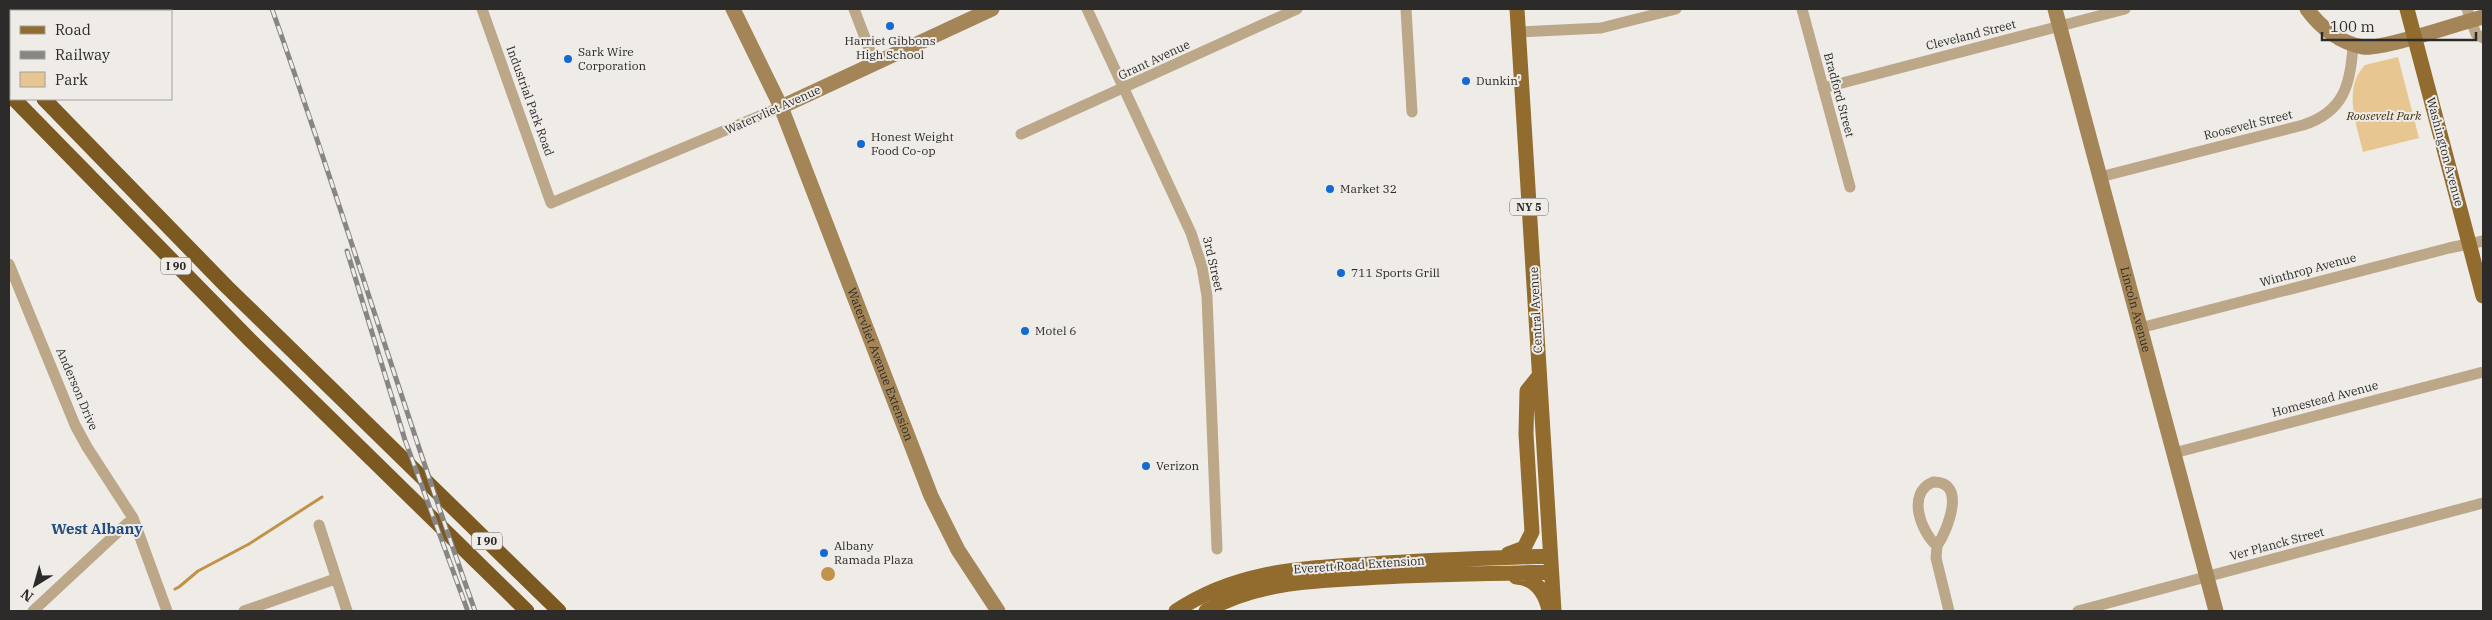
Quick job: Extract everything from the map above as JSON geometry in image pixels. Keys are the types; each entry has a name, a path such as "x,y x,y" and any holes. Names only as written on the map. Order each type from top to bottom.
{"highway":[{"name":"I 90","path":"15,100 170,260 527,611"},
{"name":"I 90","path":"45,100 193,252 559,611"},
{"path":"479,564 515,611"},
{"path":"519,572 564,611"}],"main road":[{"name":"Central Avenue","path":"1517,9 1554,611"},
{"name":"Washington Avenue","path":"2407,9 2476,243 2483,296"},
{"path":"1489,558 1524,548 1532,532 1526,434 1527,390 1539,376"},
{"name":"Everett Road Extension","path":"1176,611 1220,587 1278,571 1435,559 1550,556"},
{"name":"Everett Road Extension","path":"1206,611 1242,595 1277,585 1395,576 1551,572"},
{"path":"1395,576 1411,582 1518,577 1528,579 1546,597 1549,611"}],"street":[{"name":"Industrial Park Road","path":"482,9 552,203"},
{"name":"Watervliet Avenue Extension","path":"733,9 781,106 931,496 961,556 998,611"},
{"path":"854,9 875,64"},
{"name":"Watervliet Avenue","path":"552,203 781,106 992,9"},
{"name":"3rd Street","path":"1087,9 1191,233 1202,267 1207,296 1217,549"},
{"name":"Grant Avenue","path":"1021,134 1123,90 1297,9"},
{"path":"1406,9 1412,112"},
{"path":"1518,32 1601,28 1676,9"},
{"name":"Bradford Street","path":"1802,9 1850,188"},
{"name":"Lincoln Avenue","path":"2055,9 2216,611"},
{"name":"Cleveland Street","path":"1823,88 2125,9"},
{"path":"2307,9 2330,32 2353,44 2368,47 2414,36 2474,15 2476,34 2483,38"},
{"name":"Roosevelt Street","path":"2100,177 2322,118 2336,106 2345,88 2353,44"},
{"name":"Winthrop Avenue","path":"2140,328 2476,243"},
{"name":"Anderson Drive","path":"9,264 75,425 133,518 167,611"},
{"name":"Homestead Avenue","path":"2174,453 2483,372"},
{"path":"1938,546 1926,531 1918,506 1922,490 1934,482 1947,487 1953,502 1950,521 1938,546 1936,558 1949,611"},
{"name":"Ver Planck Street","path":"2078,611 2483,503"},
{"path":"33,611 133,518"},
{"path":"319,525 335,579 347,611"},
{"path":"244,611 257,609 335,579"}],"green space":[{"name":"Roosevelt Park","path":"2398,57 2419,138 2363,152 2353,107 2354,85 2358,74 2365,65"}],"shaded area":[{"path":"825,567 831,567 835,574 831,581 825,581 821,577 821,571"}],"waterway":[{"path":"175,589 198,571 249,544 322,497"}],"railway":[{"path":"272,9 475,611"},
{"path":"347,251 405,440 467,609"}],"place":[{"name":"Harriet Gibbons High School","path":"890,26"},
{"name":"Sark Wire Corporation","path":"568,59"},
{"name":"Dunkin'","path":"1466,81"},
{"name":"Honest Weight Food Co-op","path":"861,144"},
{"name":"Market 32","path":"1330,189"},
{"name":"711 Sports Grill","path":"1341,273"},
{"name":"Motel 6","path":"1025,331"},
{"name":"Verizon","path":"1146,466"},
{"name":"Albany Ramada Plaza","path":"824,553"}],"district":[{"name":"West Albany","path":"97,529"}]}
